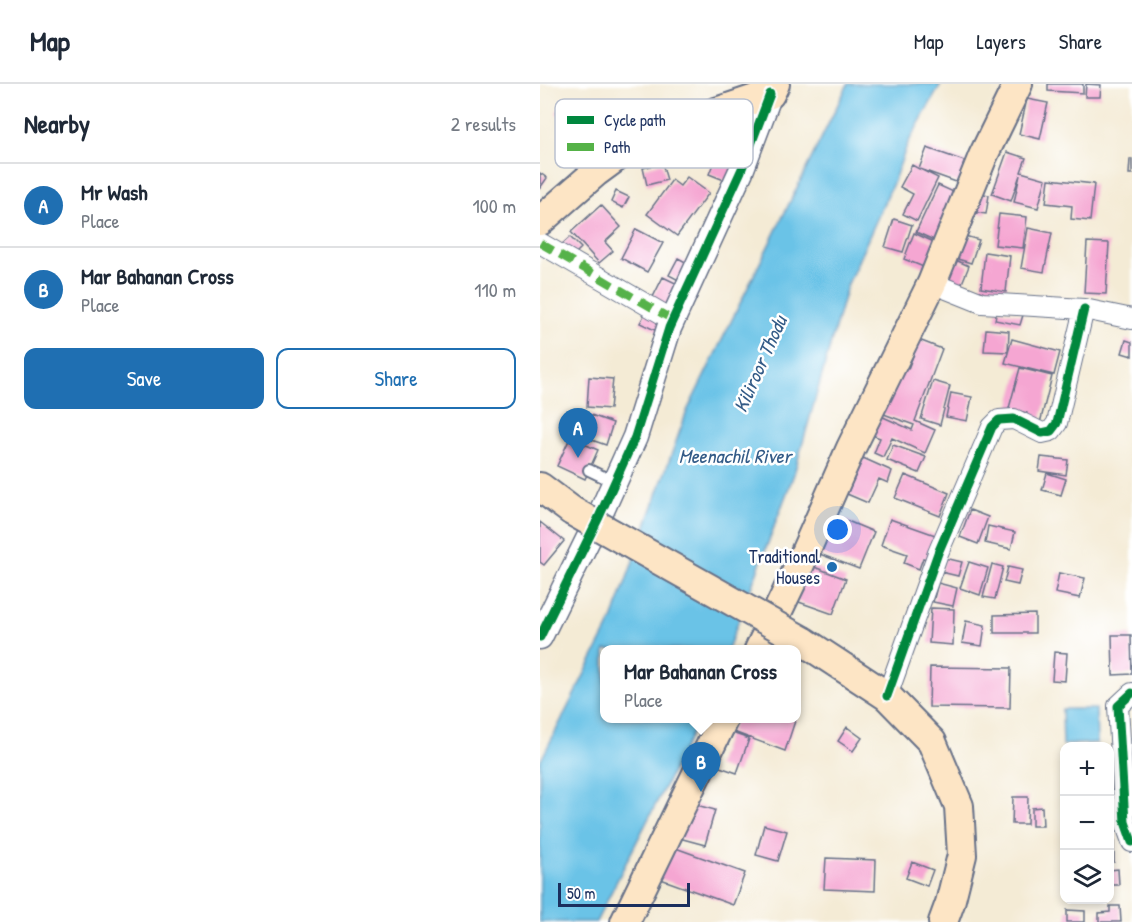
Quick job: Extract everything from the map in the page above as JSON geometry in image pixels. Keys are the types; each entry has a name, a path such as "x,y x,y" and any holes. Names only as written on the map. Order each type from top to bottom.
{"main road":[{"path":"761,645 861,428 932,283 983,156 1018,84"},
{"path":"745,99 772,89"},
{"path":"540,221 601,168"},
{"path":"540,487 572,511 803,641 887,696 932,742 959,806 962,855 943,922"},
{"path":"625,922 722,723"}],"street":[{"path":"753,139 772,89"},
{"path":"540,637 635,437 673,320 742,168"},
{"path":"540,243 673,320"},
{"path":"932,283 982,303 1084,309 1132,319"},
{"path":"887,696 938,553 992,427 999,420 1014,419 1042,433 1052,431 1057,423 1084,309"},
{"path":"1132,693 1118,706 1125,822 1132,842"}],"lane":[{"path":"589,470 615,483"}],"water":[{"name":"Meenachil River","path":"848,84 941,84 908,143 893,183 847,286 794,474 730,645 600,645 600,723 697,723 596,922 540,922 540,762 612,620 687,411"},
{"path":"1062,709 1096,709 1097,742 1063,742"}],"building":[{"path":"1048,84 1083,84 1083,93 1048,91"},
{"path":"1086,84 1101,85 1100,97 1085,97"},
{"path":"1027,99 1048,103 1040,139 1019,134"},
{"path":"927,148 967,162 959,183 920,169 938,178 917,221 903,214 913,194 900,187 912,165 919,169"},
{"path":"1007,152 1026,158 1021,172 1046,179 1038,208 1014,202 1020,175 1011,201 992,194"},
{"path":"1130,159 1132,159 1132,174 1129,174"},
{"path":"643,168 663,168 667,180 647,185"},
{"path":"711,168 735,168 729,182 709,174"},
{"path":"540,173 547,178 540,188"},
{"path":"687,177 709,193 677,236 647,214 672,180 680,186"},
{"path":"1049,179 1094,184 1090,221 1071,219 1072,206 1046,203"},
{"path":"938,185 958,194 936,241 916,232"},
{"path":"616,191 629,197 623,208 611,202"},
{"path":"975,192 989,195 986,214 972,212"},
{"path":"601,205 621,227 605,242 613,251 599,263 571,232"},
{"path":"999,214 1027,217 1023,248 995,245"},
{"path":"894,219 912,225 903,252 885,247"},
{"path":"1028,228 1052,233 1044,272 1021,268"},
{"path":"636,229 663,243 647,272 621,258"},
{"path":"914,233 936,243 926,268 904,259"},
{"path":"958,234 979,240 971,263 951,257"},
{"path":"570,237 581,248 571,258 560,246"},
{"path":"1087,242 1109,243 1106,294 1084,293"},
{"path":"985,252 1010,256 1006,292 981,288"},
{"path":"949,257 969,266 960,288 940,279"},
{"path":"678,258 695,267 686,284 669,275"},
{"path":"663,277 684,287 672,313 650,303"},
{"path":"648,308 670,319 663,334 640,323"},
{"path":"997,310 1023,315 1020,325 995,320"},
{"path":"986,329 1009,331 1008,352 984,351"},
{"path":"1012,339 1060,352 1054,375 1005,363"},
{"path":"919,340 942,349 915,421 935,430 925,453 892,438 883,457 874,453 880,438 872,435 881,416 912,430 914,425 881,413 899,365 908,369"},
{"path":"1126,340 1132,342 1132,356 1122,353"},
{"path":"1020,368 1052,376 1039,427 1024,423 1027,413 1009,408"},
{"path":"589,377 613,379 610,409 587,407"},
{"path":"933,381 950,386 940,425 921,419"},
{"path":"951,393 972,397 967,421 946,417"},
{"path":"591,415 613,423 606,445 583,437"},
{"path":"570,438 598,450 585,479 557,466"},
{"path":"893,445 926,457 919,473 887,460"},
{"path":"1041,457 1068,460 1066,475 1039,471"},
{"path":"863,458 892,471 888,483 879,479 868,503 847,494"},
{"path":"1047,473 1066,479 1061,495 1042,490"},
{"path":"905,475 949,493 940,516 895,498"},
{"path":"970,510 988,517 978,544 960,537"},
{"path":"833,515 874,532 859,569 817,553"},
{"path":"890,519 938,536 930,560 923,558 919,569 904,563 907,554 881,545"},
{"path":"540,522 564,541 544,565 540,562"},
{"path":"988,526 1015,532 1011,549 985,543"},
{"path":"945,558 962,562 958,576 941,572"},
{"path":"969,562 988,568 980,595 960,588"},
{"path":"992,564 1003,567 995,599 983,597"},
{"path":"809,565 846,579 833,614 796,601"},
{"path":"1008,567 1022,570 1018,585 1004,582"},
{"path":"1059,573 1085,578 1080,598 1055,593"},
{"path":"938,583 957,588 953,606 933,602"},
{"path":"931,608 954,609 953,645 929,643"},
{"path":"1035,614 1035,633 994,633 994,615"},
{"path":"966,621 985,625 982,646 962,643"},
{"path":"1112,635 1131,635 1132,674 1113,675"},
{"path":"1054,652 1067,653 1065,681 1052,680"},
{"path":"930,667 1011,668 1010,708 929,707"},
{"path":"734,723 794,723 785,751 731,731"},
{"path":"847,727 862,738 853,751 838,741"},
{"path":"729,732 749,739 737,773 717,766"},
{"path":"1013,797 1028,797 1027,824 1012,824"},
{"path":"689,803 715,810 705,845 679,838"},
{"path":"1042,807 1043,826 1032,826 1032,808"},
{"path":"764,825 787,831 778,861 756,855"},
{"path":"670,846 745,873 733,905 658,878"},
{"path":"826,858 876,860 875,891 824,889"},
{"path":"912,862 933,870 927,886 906,878"},
{"path":"1118,869 1119,885 1114,885 1114,870"},
{"path":"1110,906 1120,906 1121,922 1099,922 1099,913 1110,912"},
{"path":"1067,910 1085,911 1085,922 1067,922"}],"marked path":[{"path":"540,243 673,320"}],"cycle path":[{"path":"753,139 770,94"},
{"path":"540,637 599,517 635,437 669,328 742,168"},
{"path":"887,696 938,553 992,427 999,420 1014,419 1042,433 1051,431 1057,423 1084,309"},
{"path":"1132,693 1118,706 1125,822 1132,842"}],"place":[{"name":"Mr Wash","path":"578,458"},
{"name":"Traditional Houses","path":"832,567"},
{"name":"Mar Bahanan Cross","path":"701,792"}],"water label":[{"name":"Kiliroor Thodu","path":"760,364"}]}
